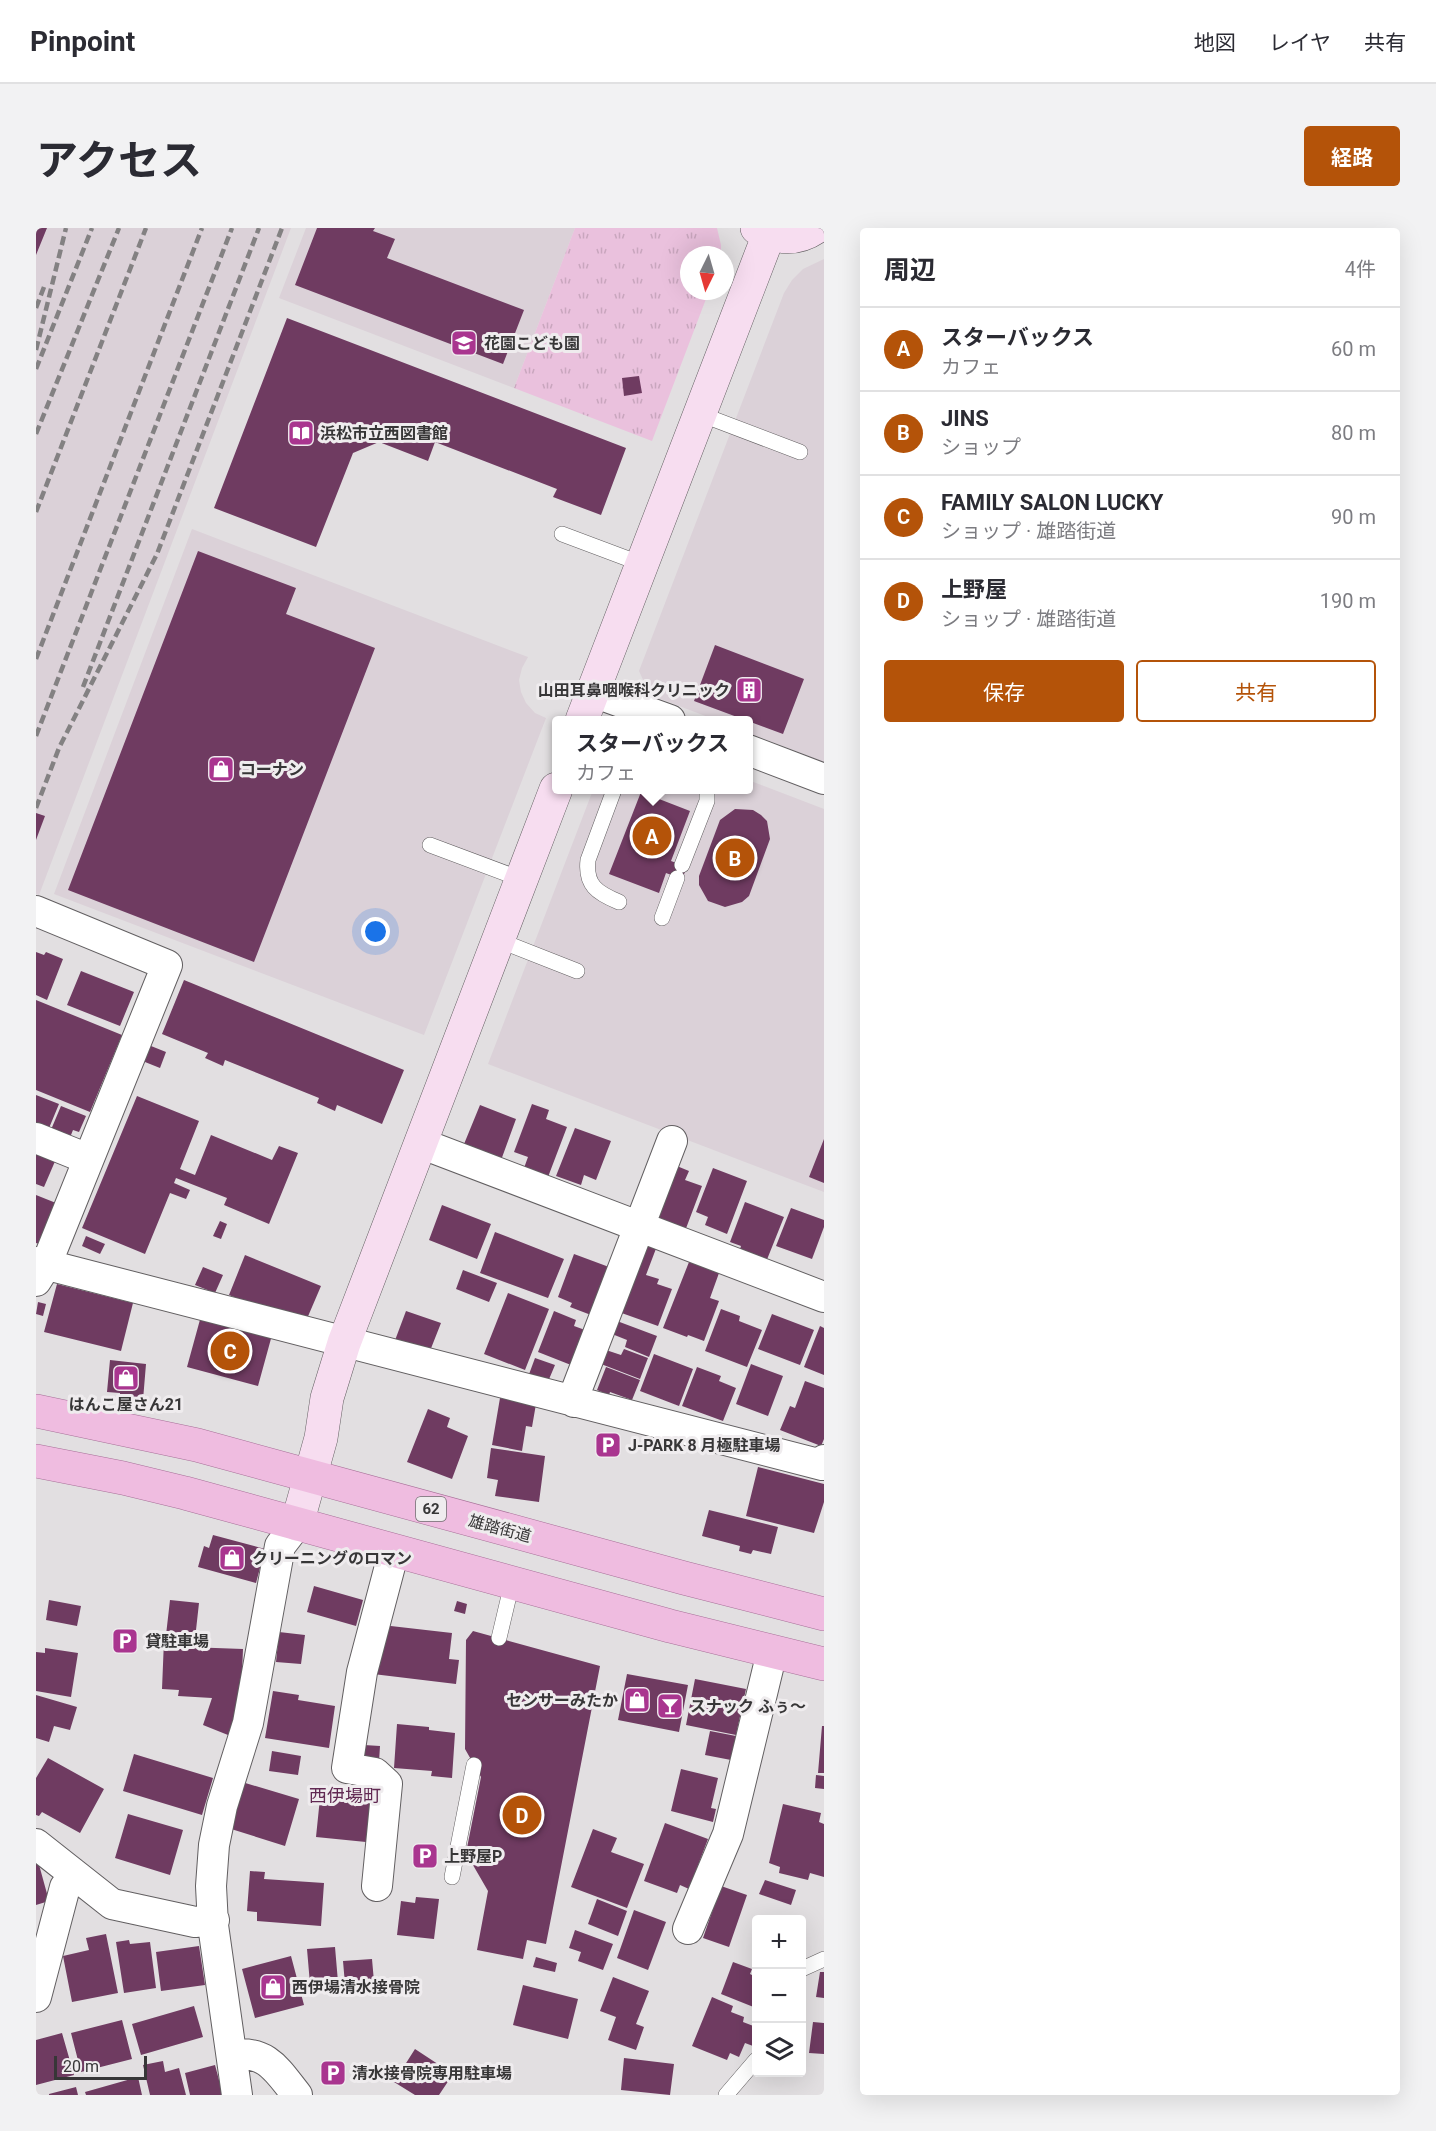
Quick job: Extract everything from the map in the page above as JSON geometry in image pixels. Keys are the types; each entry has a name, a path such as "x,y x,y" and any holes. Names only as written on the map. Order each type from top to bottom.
{"main road":[{"name":"雄踏街道","path":"36,1411 186,1443 730,1591 824,1614"},
{"path":"36,1461 123,1478 824,1664"}],"street":[{"path":"647,716 588,706 700,414 763,231 783,238 796,237 815,228"},
{"path":"753,752 824,779"},
{"path":"237,2095 213,1920 211,1886 214,1845 222,1806 248,1723 280,1546 297,1524 321,1438 327,1398 344,1343 554,794"},
{"path":"36,911 167,965 88,1159 39,1270 344,1343 823,1464"},
{"path":"36,1138 88,1159"},
{"path":"574,1402 578,1386 672,1141"},
{"path":"420,1143 824,1297"},
{"path":"377,1887 387,1784 375,1773 347,1768 362,1672 394,1551"},
{"path":"688,1929 728,1834 772,1652"},
{"path":"36,1844 112,1904 195,1922 213,1920"},
{"path":"36,1997 65,1887 75,1875"},
{"path":"232,2055 248,2053 264,2058 297,2095"}],"lane":[{"path":"700,414 800,452"},
{"path":"562,534 642,564"},
{"path":"613,794 588,860 587,870 595,890 619,902"},
{"path":"662,918 707,801 707,794"},
{"path":"430,845 521,879"},
{"path":"498,940 577,971"},
{"path":"499,1638 512,1583"},
{"path":"452,1877 474,1765"},
{"path":"803,1969 824,1959"},
{"path":"726,2095 752,2065"}],"shaded area":[{"path":"36,228 291,228 39,895 36,894"},
{"name":"花園こども園","path":"306,228 575,228 514,388 279,298"},
{"path":"824,259 824,762 753,735 753,716 705,716 650,695 639,671 784,293 803,269"},
{"path":"192,529 528,657 519,680 521,692 526,703 535,713 546,718 424,1035 54,894"},
{"path":"753,782 824,809 824,1192 488,1064 591,794 753,794"}],"green space":[{"path":"575,228 717,228 721,246 680,246 680,300 706,300 652,441 514,388"}],"building":[{"path":"36,228 47,228 36,255"},
{"path":"317,228 375,228 373,231 395,239 387,258 524,310 503,364 295,285"},
{"path":"287,318 626,448 601,515 553,497 557,489 435,442 428,461 379,442 353,453 316,547 214,508"},
{"path":"639,376 642,393 624,396 622,378"},
{"name":"コーナン","path":"198,551 296,588 286,614 375,648 254,962 68,890"},
{"name":"山田耳鼻咽喉科クリニック","path":"715,645 804,679 783,734 753,723 753,716 734,716 694,701"},
{"path":"640,794 646,794 690,811 671,861 687,867 682,879 666,873 659,893 609,874"},
{"path":"735,809 753,810 761,815 767,821 770,839 749,896 742,902 725,907 708,901 699,885 699,876 720,820"},
{"path":"36,813 45,816 36,840"},
{"path":"36,952 44,955 46,952 63,959 47,1000 36,995"},
{"path":"81,971 134,992 120,1026 67,1005"},
{"path":"184,980 404,1070 382,1124 337,1105 335,1111 317,1103 319,1098 225,1060 223,1066 205,1058 208,1053 162,1034"},
{"path":"36,1000 122,1035 90,1112 36,1090"},
{"path":"146,1044 166,1052 160,1068 140,1060"},
{"path":"36,1095 59,1104 47,1133 36,1129"},
{"path":"137,1096 199,1121 180,1169 195,1175 211,1135 272,1160 279,1146 298,1153 269,1224 224,1205 227,1198 176,1178 174,1183 190,1190 186,1199 170,1193 145,1254 82,1228"},
{"path":"532,1104 549,1110 546,1119 567,1127 548,1177 524,1168 528,1157 514,1152"},
{"path":"480,1105 516,1119 500,1163 462,1149"},
{"path":"61,1106 86,1116 79,1132 73,1130 69,1140 50,1132"},
{"path":"575,1128 611,1141 596,1180 584,1175 581,1185 556,1176"},
{"path":"824,1139 824,1183 809,1177"},
{"path":"36,1151 56,1159 44,1187 36,1184"},
{"path":"672,1164 689,1171 685,1180 702,1186 685,1231 649,1223"},
{"path":"713,1168 747,1181 727,1234 705,1225 708,1217 696,1212"},
{"path":"36,1195 56,1203 39,1244 36,1243"},
{"path":"745,1202 784,1217 766,1262 739,1252 741,1246 730,1242"},
{"path":"442,1205 491,1224 477,1259 429,1240"},
{"path":"791,1208 824,1220 824,1227 812,1259 776,1246"},
{"path":"220,1221 227,1224 221,1239 213,1236"},
{"path":"495,1232 564,1259 548,1298 480,1273"},
{"path":"86,1236 105,1244 100,1254 82,1246"},
{"path":"643,1240 657,1246 646,1275 659,1279 657,1284 672,1289 658,1326 616,1311"},
{"path":"574,1254 609,1267 591,1315 570,1307 572,1303 558,1297"},
{"path":"245,1255 321,1286 306,1321 293,1321 229,1295"},
{"path":"689,1262 719,1273 710,1298 719,1301 704,1341 663,1328"},
{"path":"203,1267 223,1275 215,1293 195,1285"},
{"path":"463,1270 497,1283 489,1302 456,1289"},
{"path":"57,1284 133,1303 121,1351 44,1332"},
{"path":"508,1293 549,1309 525,1370 484,1354"},
{"path":"38,1302 46,1304 43,1316 36,1314"},
{"path":"721,1309 740,1316 739,1321 762,1330 747,1367 705,1351"},
{"path":"406,1311 441,1323 428,1356 394,1343"},
{"path":"554,1311 576,1320 574,1326 585,1330 571,1365 538,1352"},
{"path":"772,1314 814,1330 800,1365 758,1349"},
{"path":"201,1316 272,1335 258,1386 187,1367"},
{"path":"617,1321 657,1336 649,1357 625,1347 627,1340 612,1334"},
{"path":"820,1326 824,1328 824,1375 804,1367"},
{"path":"624,1349 648,1358 640,1379 601,1364 606,1350 621,1355"},
{"path":"654,1354 693,1369 679,1406 640,1391"},
{"path":"535,1358 555,1365 547,1384 528,1377"},
{"name":"はんこ屋さん21","path":"110,1360 146,1364 143,1400 120,1398 120,1393 107,1392"},
{"path":"751,1364 783,1376 768,1416 736,1404"},
{"path":"606,1367 640,1380 632,1400 597,1390"},
{"path":"697,1367 721,1376 719,1381 736,1388 723,1421 682,1406"},
{"path":"805,1381 824,1388 824,1439 821,1446 780,1430 790,1406 795,1408"},
{"path":"500,1398 536,1404 532,1427 526,1426 522,1451 492,1445"},
{"path":"428,1409 450,1418 447,1427 468,1436 452,1479 407,1462"},
{"path":"491,1448 545,1456 539,1502 495,1496 498,1480 487,1478"},
{"path":"758,1467 824,1484 824,1502 814,1533 746,1516"},
{"path":"709,1510 778,1527 771,1554 753,1550 751,1554 739,1551 740,1546 702,1536"},
{"name":"クリーニングのロマン","path":"213,1535 265,1549 256,1583 198,1567 204,1546 209,1548"},
{"path":"314,1586 363,1600 356,1626 307,1612"},
{"path":"49,1600 81,1606 77,1626 46,1620"},
{"path":"170,1600 199,1603 195,1639 166,1635"},
{"path":"457,1601 467,1604 465,1614 454,1611"},
{"path":"382,1625 452,1633 449,1659 459,1660 456,1684 373,1674"},
{"path":"473,1631 600,1666 546,1944 527,1940 523,1959 477,1950 488,1891 466,1853 481,1777 465,1749 466,1640"},
{"path":"279,1632 305,1635 301,1664 276,1662"},
{"path":"164,1640 188,1641 188,1647 243,1649 241,1699 228,1735 203,1725 212,1698 178,1696 179,1690 162,1689"},
{"path":"45,1648 78,1653 71,1697 36,1691 36,1652 45,1653"},
{"path":"627,1674 688,1685 679,1732 618,1720"},
{"path":"695,1679 746,1689 736,1735 686,1725"},
{"path":"273,1691 299,1695 298,1700 335,1706 329,1748 265,1738"},
{"path":"36,1695 77,1707 70,1730 54,1726 49,1742 36,1738"},
{"path":"397,1724 429,1727 429,1730 455,1733 452,1778 431,1776 432,1771 394,1768"},
{"path":"822,1726 824,1726 824,1773 818,1773"},
{"path":"710,1731 736,1736 731,1760 705,1755"},
{"path":"364,1745 380,1746 379,1762 363,1760"},
{"path":"272,1751 301,1756 298,1775 269,1771"},
{"path":"134,1754 213,1778 202,1815 123,1791"},
{"path":"48,1758 104,1789 80,1833 42,1812 39,1816 36,1815 36,1778"},
{"path":"681,1769 718,1778 711,1808 716,1809 713,1822 671,1811"},
{"path":"816,1775 824,1776 824,1789 815,1788"},
{"path":"242,1782 299,1799 285,1846 228,1828"},
{"path":"320,1798 370,1803 366,1842 316,1837"},
{"path":"783,1804 821,1813 819,1822 824,1824 824,1877 810,1873 808,1880 779,1873 780,1867 769,1863"},
{"path":"128,1814 183,1830 170,1875 115,1858"},
{"path":"665,1823 708,1839 689,1889 680,1885 677,1893 644,1881"},
{"path":"593,1829 617,1838 611,1852 644,1864 627,1908 571,1887"},
{"path":"38,1861 49,1901 36,1905 36,1862"},
{"path":"250,1871 265,1872 264,1879 324,1883 321,1926 257,1921 257,1912 247,1911"},
{"path":"765,1880 796,1890 791,1905 759,1894"},
{"path":"721,1886 747,1895 729,1947 703,1938"},
{"path":"416,1897 439,1899 434,1939 397,1935 401,1901 415,1903"},
{"path":"597,1899 627,1911 618,1936 588,1924"},
{"path":"634,1910 666,1922 648,1970 617,1958"},
{"path":"575,1930 613,1944 603,1970 578,1961 581,1952 569,1948"},
{"path":"106,1934 118,1993 72,2002 63,1956 89,1950 86,1938"},
{"path":"129,1940 130,1944 150,1942 156,1988 124,1993 116,1942"},
{"path":"199,1946 205,1985 161,1991 156,1952"},
{"path":"335,1947 338,1982 310,1984 307,1949"},
{"path":"291,1956 304,2005 255,2018 242,1969"},
{"path":"536,1957 557,1963 555,1972 533,1967"},
{"path":"372,1959 375,1993 346,1996 343,1961"},
{"path":"733,1962 752,1969 750,1974 752,1975 752,2006 721,1994"},
{"path":"820,1972 824,1972 824,1998 816,1997"},
{"path":"613,1977 649,1991 636,2024 644,2027 636,2050 608,2040 616,2017 600,2011"},
{"path":"523,1985 578,1999 568,2039 513,2025"},
{"path":"712,1997 733,2006 731,2012 744,2017 743,2022 752,2025 752,2046 745,2043 739,2057 730,2053 727,2060 692,2046"},
{"path":"194,2006 203,2037 141,2055 132,2024"},
{"path":"122,2020 132,2059 81,2072 71,2033"},
{"path":"813,2022 824,2023 824,2054 809,2053"},
{"path":"62,2033 74,2075 36,2085 36,2040"},
{"path":"415,2049 453,2074 439,2095 415,2095 394,2082"},
{"path":"624,2058 674,2064 670,2095 621,2090"},
{"path":"163,2061 165,2072 179,2068 186,2095 150,2095 143,2065"},
{"path":"215,2065 223,2095 190,2095 185,2073"},
{"path":"138,2077 142,2095 86,2095 85,2092"},
{"path":"76,2087 78,2095 49,2095 49,2094"}],"railway":[{"path":"36,350 66,228"},
{"path":"36,369 92,228"},
{"path":"36,434 119,228"},
{"path":"36,512 146,228"},
{"path":"36,659 202,228"},
{"path":"36,736 232,228"},
{"path":"83,687 259,228"},
{"path":"36,808 59,748 157,554 282,228"},
{"path":"36,308 44,287"}],"place":[{"name":"花園こども園","path":"464,343"},
{"name":"浜松市立西図書館","path":"301,433"},
{"name":"山田耳鼻咽喉科クリニック","path":"749,690"},
{"name":"コーナン","path":"221,769"},
{"name":"スターバックス","path":"652,836"},
{"name":"JINS","path":"735,858"},
{"name":"FAMILY SALON LUCKY","path":"230,1351"},
{"name":"はんこ屋さん21","path":"126,1378"},
{"name":"J-PARK 8 月極駐車場","path":"608,1445"},
{"name":"クリーニングのロマン","path":"232,1558"},
{"name":"貸駐車場","path":"125,1641"},
{"name":"センサーみたか","path":"637,1700"},
{"name":"スナック ふぅ～","path":"670,1706"},
{"name":"上野屋","path":"522,1815"},
{"name":"上野屋P","path":"425,1856"},
{"name":"西伊場清水接骨院","path":"273,1987"},
{"name":"清水接骨院専用駐車場","path":"333,2073"}],"district":[{"name":"西伊場町","path":"345,1796"}]}
